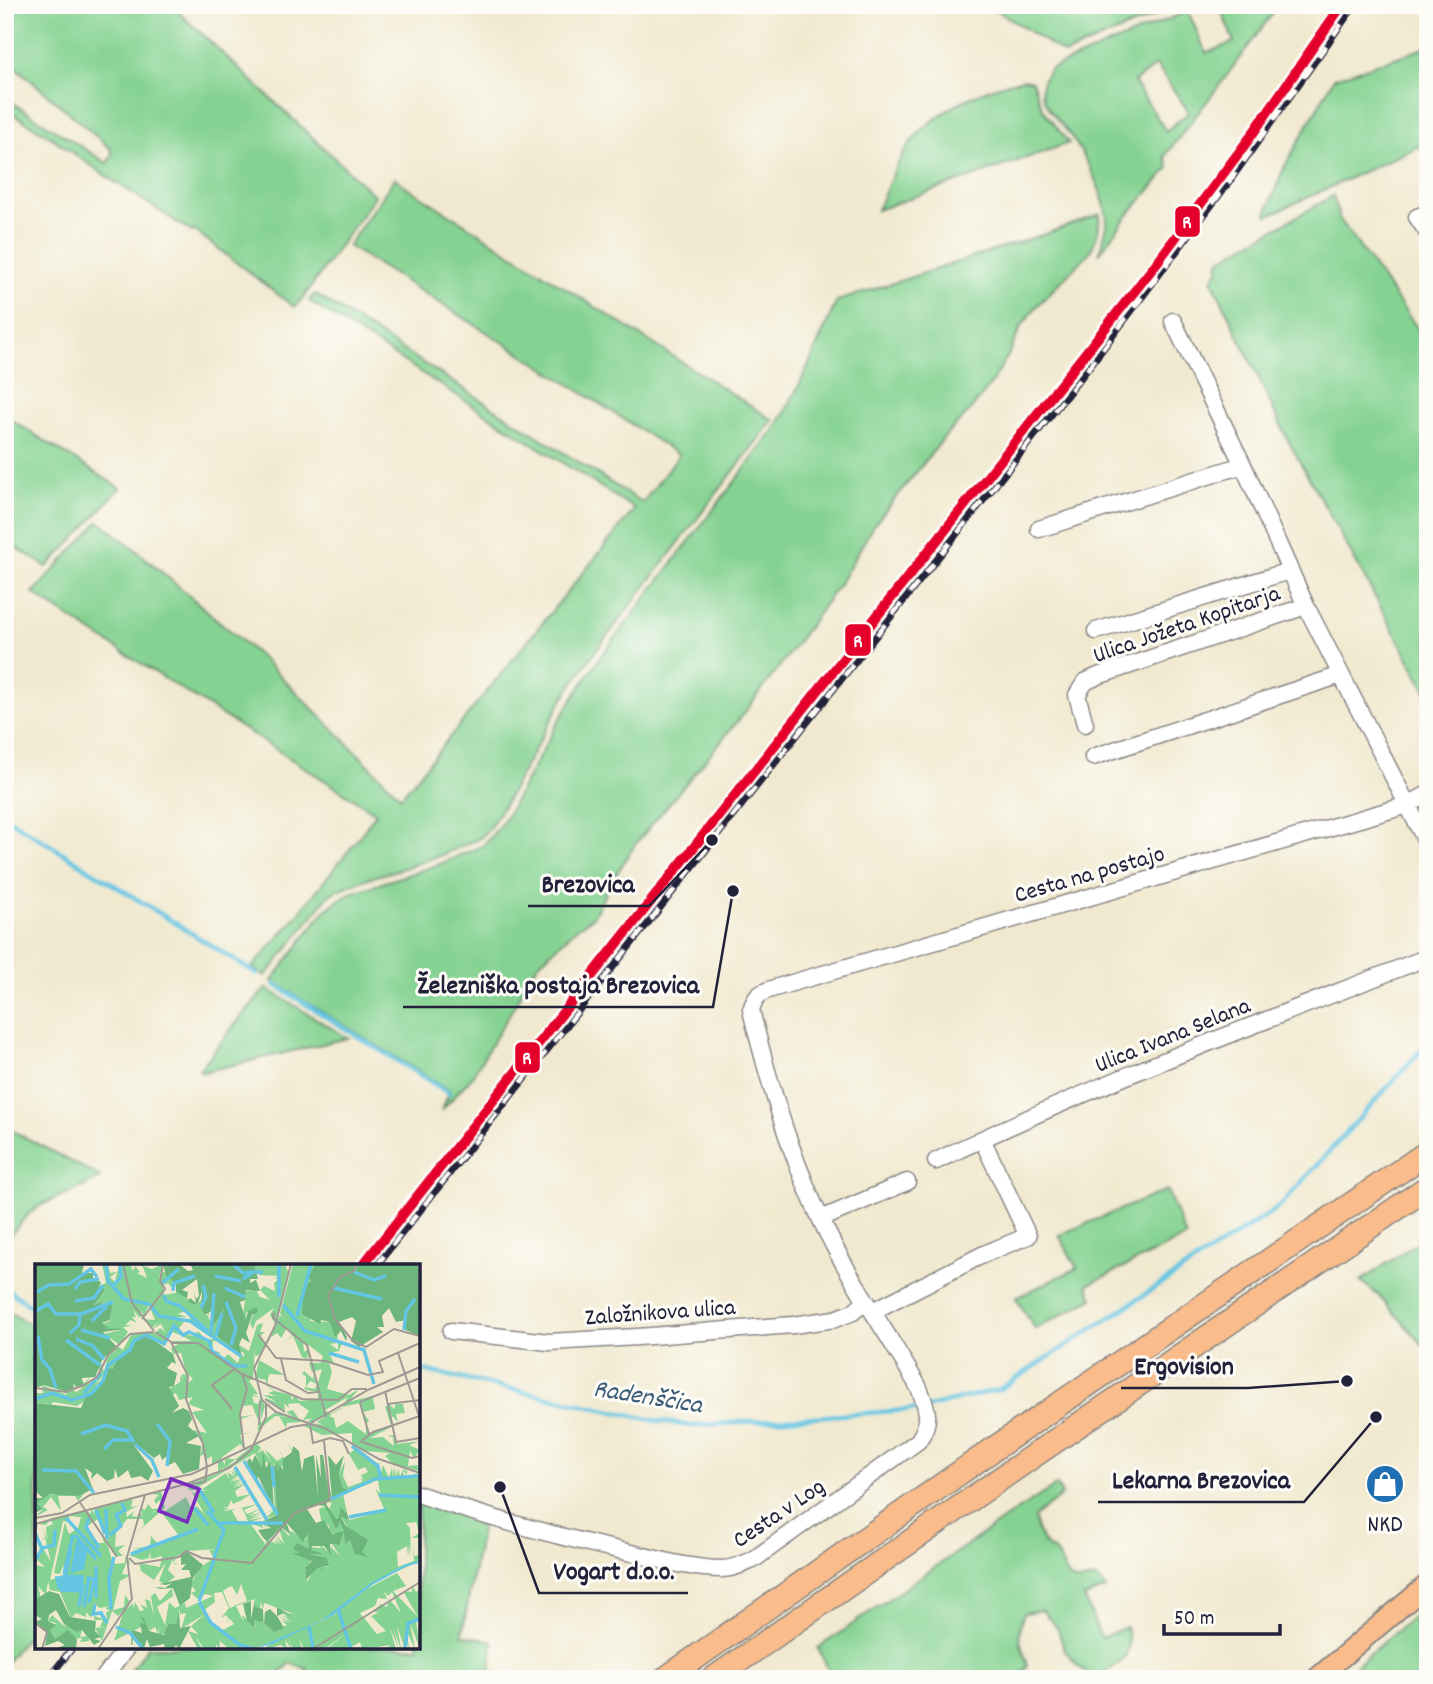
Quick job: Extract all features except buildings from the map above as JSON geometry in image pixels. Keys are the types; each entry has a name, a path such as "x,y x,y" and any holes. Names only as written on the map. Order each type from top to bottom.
{"highway":[{"path":"665,1679 1009,1438 1428,1152"},
{"path":"713,1679 1036,1454 1428,1187"}],"main road":[{"path":"1316,1679 1428,1584"}],"street":[{"path":"1428,213 1417,218 1428,233"},
{"name":"Ulica Jožeta Kopitarja","path":"1173,321 1243,465 1289,571 1408,805"},
{"path":"1039,529 1243,465"},
{"name":"Ulica Jožeta Kopitarja","path":"1096,631 1289,571"},
{"name":"Ulica Jožeta Kopitarja","path":"1085,724 1077,695 1085,682 1306,606"},
{"path":"1093,757 1341,675"},
{"name":"Cesta na postajo","path":"821,1219 768,1077 751,1010 754,1000 762,992 1408,805 1428,794"},
{"path":"1408,805 1428,845"},
{"name":"Ulica Ivana Selana","path":"936,1161 1149,1066 1428,957"},
{"name":"Založnikova ulica","path":"451,1331 549,1342 835,1320 1028,1236 982,1139"},
{"path":"870,1306 821,1219 907,1182"},
{"name":"Cesta v Log","path":"420,1495 576,1541 685,1565 724,1570 741,1566 918,1441 927,1425 926,1409 904,1360 870,1306"},
{"path":"103,1679 126,1649"}],"green space":[{"path":"5,5 171,5 375,196 294,307 194,230 192,232 5,109 5,98 107,163 112,155 111,149 5,58"},
{"path":"988,5 1180,5 1065,54"},
{"path":"1219,5 1269,5 1272,14 1165,156 1169,168 1128,215 1099,254 1107,222 1103,201 1081,152 1044,100 1042,87 1046,75 1050,69 1188,11 1206,53 1234,42","holes":["1156,65 1189,112 1166,131 1134,82"]},
{"path":"1428,47 1428,142 1267,216 1284,168 1334,78"},
{"path":"1024,79 1032,81 1043,110 1069,143 877,210 901,157 922,130 948,110 977,94"},
{"path":"395,178 773,420 591,657 565,695 488,830 480,838 444,854 366,879 328,896 265,976 252,967 286,929 376,813 33,593 99,521 264,660 401,797 635,509 309,301 315,294 638,500 643,502 679,455 348,246"},
{"path":"1333,196 1339,218 1428,343 1428,694 1289,442 1212,280 1218,270 1219,260"},
{"path":"1100,214 1098,232 1091,251 1036,307 1021,327 991,384 873,526 840,583 780,666 637,842 593,917 537,965 471,1078 441,1111 450,1091 272,981 321,915 339,900 351,893 437,865 484,845 505,819 559,720 598,660 772,433 799,385 837,301"},
{"path":"5,416 120,488 47,567 5,541"},
{"path":"266,988 348,1038 203,1072 199,1070 237,1022"},
{"path":"5,1127 101,1177 35,1210 5,1243"},
{"path":"1167,1190 1186,1237 1087,1285 1093,1298 1035,1329 1016,1298 1077,1268 1059,1235"},
{"path":"1428,1237 1428,1350 1377,1294 1361,1281"},
{"path":"5,1310 35,1327 35,1627 5,1663"},
{"path":"1057,1485 1062,1495 1034,1517 1037,1529 1042,1541 1058,1556 1071,1579 1083,1581 1093,1578 1100,1581 1106,1589 1084,1597 1101,1638 1126,1627 1129,1646 1123,1659 1094,1678 1077,1665 1064,1649 1058,1629 1042,1610 1024,1613 1019,1634 1028,1666 1013,1679 833,1679 818,1648"},
{"path":"420,1499 481,1519 462,1635 493,1641 490,1679 300,1679 308,1669 290,1663 276,1679 125,1679 147,1649 420,1649"},
{"path":"1428,1604 1428,1679 1340,1679"}],"waterway":[{"path":"5,817 257,974"},
{"path":"275,985 449,1093"},
{"path":"929,1407 1000,1389 1279,1207 1424,1047 1428,1046"},
{"name":"Radenščica","path":"5,1288 35,1309"},
{"name":"Radenščica","path":"420,1369 691,1426 921,1409"}],"railway":[{"path":"378,1264 1090,366 1227,185 1355,5"},
{"path":"48,1679 71,1649"}],"transit line":[{"name":"R","path":"364,1264 1152,269 1249,139 1342,5"}],"place":[{"name":"Brezovica","path":"712,840"},
{"name":"Železniška postaja Brezovica","path":"733,891"},
{"name":"Ergovision","path":"1347,1381"},
{"name":"Lekarna Brezovica","path":"1376,1417"},
{"name":"NKD","path":"1385,1484"},
{"name":"Vogart d.o.o.","path":"500,1487"}]}
